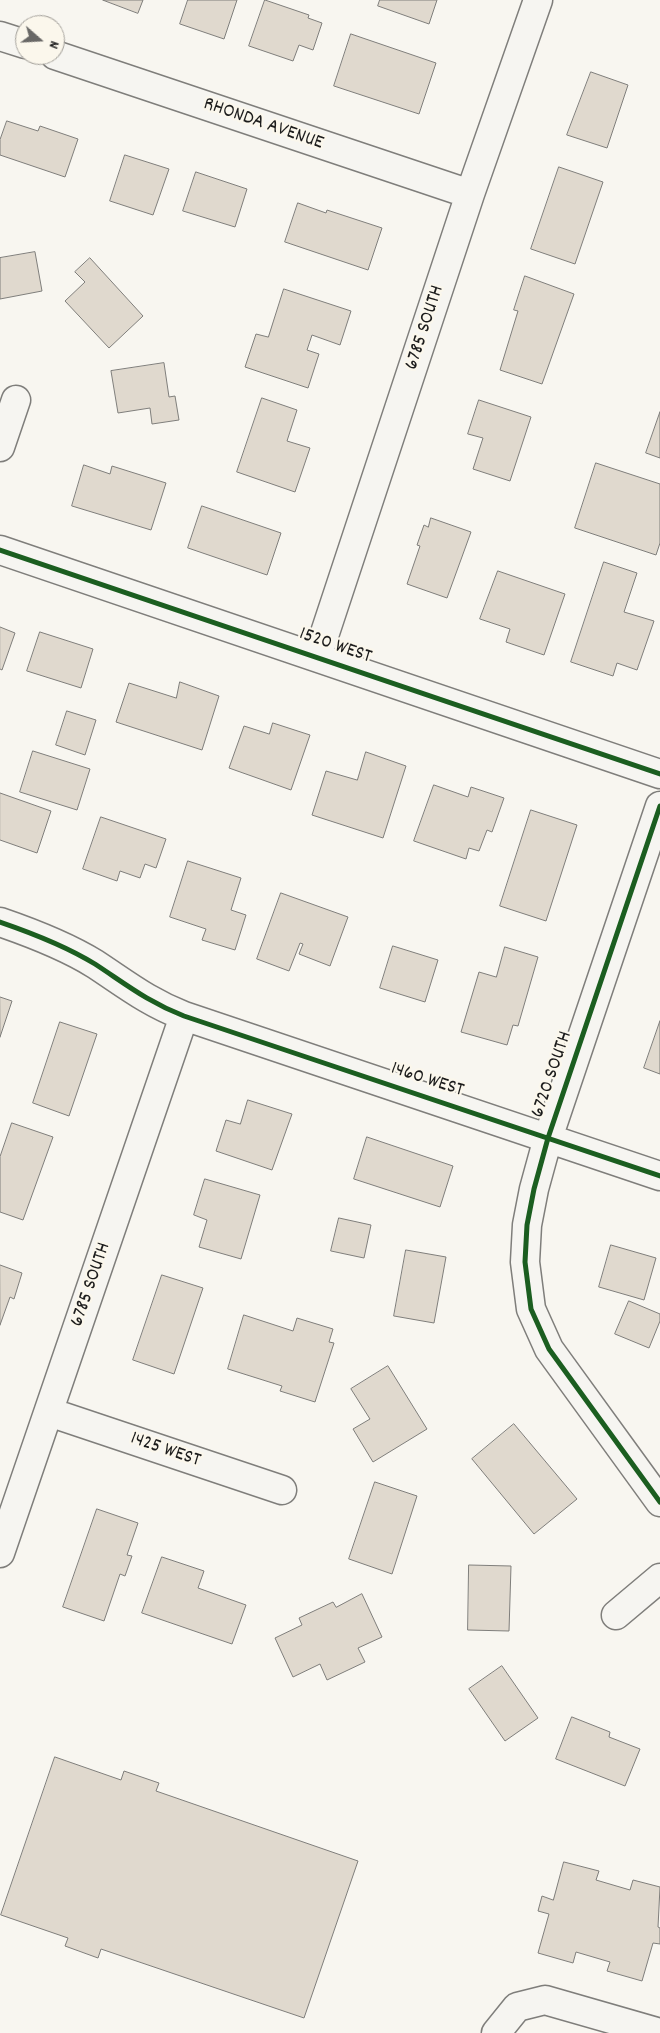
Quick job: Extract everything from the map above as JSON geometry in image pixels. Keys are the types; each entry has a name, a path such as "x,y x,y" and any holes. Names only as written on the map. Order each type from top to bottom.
{"street":[{"name":"6785 SOUTH","path":"317,657 470,194 538,0"},
{"path":"0,36 15,41"},
{"name":"RHONDA AVENUE","path":"65,57 470,194"},
{"path":"0,447 16,400"},
{"name":"1520 WEST","path":"0,550 660,774"},
{"name":"6720 SOUTH","path":"660,806 548,1138 534,1189 527,1225 525,1262 531,1309 549,1349 660,1502"},
{"name":"1460 WEST","path":"0,922 74,952 160,1007 660,1176"},
{"name":"6785 SOUTH","path":"0,1553 184,1016"},
{"name":"1425 WEST","path":"49,1412 282,1490"},
{"path":"616,1615 660,1578"},
{"path":"496,2033 517,2008 545,2000 660,2033"}],"building":[{"path":"103,0 143,0 138,13"},
{"path":"188,0 237,0 224,39 180,24"},
{"path":"265,0 309,15 308,18 322,23 313,50 299,45 293,61 249,46"},
{"path":"380,0 437,0 429,24 378,6"},
{"path":"351,34 436,63 419,114 334,86"},
{"path":"591,72 628,85 607,148 567,135"},
{"path":"7,121 38,131 40,126 78,139 65,177 0,155 0,140"},
{"path":"125,155 169,169 153,215 110,201"},
{"path":"559,167 603,182 575,264 531,249"},
{"path":"196,172 247,189 235,227 183,211"},
{"path":"298,203 326,213 327,210 382,228 368,270 285,242"},
{"path":"35,252 42,291 0,299 0,258"},
{"path":"90,258 143,316 109,348 65,301 85,282 75,272"},
{"path":"525,276 574,294 542,384 500,370 518,311 514,310"},
{"path":"284,289 351,311 340,345 312,335 307,350 319,354 308,388 245,367 256,334 268,337"},
{"path":"164,363 169,397 175,396 179,420 152,424 150,408 118,413 111,371"},
{"path":"262,398 297,410 287,441 310,448 295,492 237,472"},
{"path":"479,400 531,417 510,481 473,469 483,438 468,434"},
{"path":"660,412 660,458 646,453"},
{"path":"596,463 660,484 660,543 656,555 575,528"},
{"path":"84,465 110,474 112,466 166,483 151,530 72,506"},
{"path":"202,506 281,533 267,575 188,548"},
{"path":"431,518 471,532 447,598 407,584 420,546 417,545 424,525 428,527"},
{"path":"604,562 637,573 624,612 654,621 637,670 617,663 613,676 571,662"},
{"path":"498,571 565,594 544,655 506,642 510,629 480,619"},
{"path":"0,627 15,633 2,670 0,669"},
{"path":"40,632 93,649 81,688 27,671"},
{"path":"180,682 219,696 202,750 116,722 129,683 176,698"},
{"path":"67,711 96,720 85,755 56,745"},
{"path":"273,723 310,735 291,790 229,768 244,726 269,734"},
{"path":"33,751 90,769 77,810 20,792"},
{"path":"366,752 406,766 383,838 312,815 326,771 357,780"},
{"path":"434,785 468,797 471,787 504,798 492,832 487,830 479,851 469,848 466,859 414,841"},
{"path":"0,793 51,811 37,853 0,840"},
{"path":"531,810 577,825 546,921 500,906"},
{"path":"101,817 166,839 156,868 145,864 140,878 120,871 117,881 83,869"},
{"path":"188,861 241,878 231,910 246,915 235,950 202,940 206,929 170,917"},
{"path":"281,893 348,917 330,966 299,954 303,944 300,943 289,971 257,959"},
{"path":"393,946 438,960 425,1002 380,988"},
{"path":"505,947 538,957 518,1026 513,1025 507,1045 461,1032 479,972 496,977"},
{"path":"0,997 12,1001 0,1037"},
{"path":"660,1021 660,1074 644,1068"},
{"path":"60,1022 97,1034 69,1116 33,1103"},
{"path":"248,1100 292,1114 272,1170 216,1151 226,1120 240,1124"},
{"path":"12,1123 53,1137 23,1220 0,1212 0,1157"},
{"path":"367,1137 453,1166 440,1207 354,1179"},
{"path":"205,1179 260,1195 241,1259 199,1247 207,1220 194,1215"},
{"path":"339,1218 371,1225 364,1258 331,1251"},
{"path":"611,1245 656,1258 644,1300 599,1287"},
{"path":"406,1250 446,1257 434,1323 394,1316"},
{"path":"0,1265 22,1273 14,1299 10,1297 0,1325"},
{"path":"162,1275 203,1288 174,1374 133,1360"},
{"path":"629,1301 660,1314 660,1321 649,1348 615,1334"},
{"path":"244,1315 293,1331 297,1318 333,1329 329,1342 334,1343 315,1402 280,1391 282,1386 228,1369"},
{"path":"388,1366 427,1429 373,1462 353,1429 370,1419 351,1389"},
{"path":"514,1424 577,1499 534,1534 472,1459"},
{"path":"375,1482 417,1496 392,1574 349,1559"},
{"path":"97,1509 138,1523 127,1555 132,1556 125,1576 120,1574 104,1621 63,1607"},
{"path":"162,1557 204,1571 198,1588 246,1605 232,1644 142,1613"},
{"path":"469,1565 511,1566 509,1631 468,1630"},
{"path":"362,1594 382,1637 358,1648 365,1662 327,1680 320,1664 293,1677 275,1638 302,1625 299,1618 333,1602 336,1607"},
{"path":"502,1666 538,1718 505,1741 469,1689"},
{"path":"572,1717 610,1732 609,1737 640,1749 625,1786 556,1759"},
{"path":"55,1757 121,1780 124,1771 159,1783 156,1791 358,1861 304,2018 101,1949 98,1958 65,1946 68,1938 1,1915"},
{"path":"564,1862 599,1871 596,1880 630,1890 633,1880 660,1887 658,1927 660,1928 660,1944 653,1943 642,1981 607,1971 610,1962 576,1952 573,1963 538,1953 549,1914 538,1911 542,1896 553,1900"}],"cycle path":[{"path":"0,550 660,774"},
{"path":"660,806 548,1138 534,1189 527,1225 525,1262 531,1309 549,1349 660,1502"},
{"path":"0,922 72,951 148,999 171,1011 660,1176"}]}
